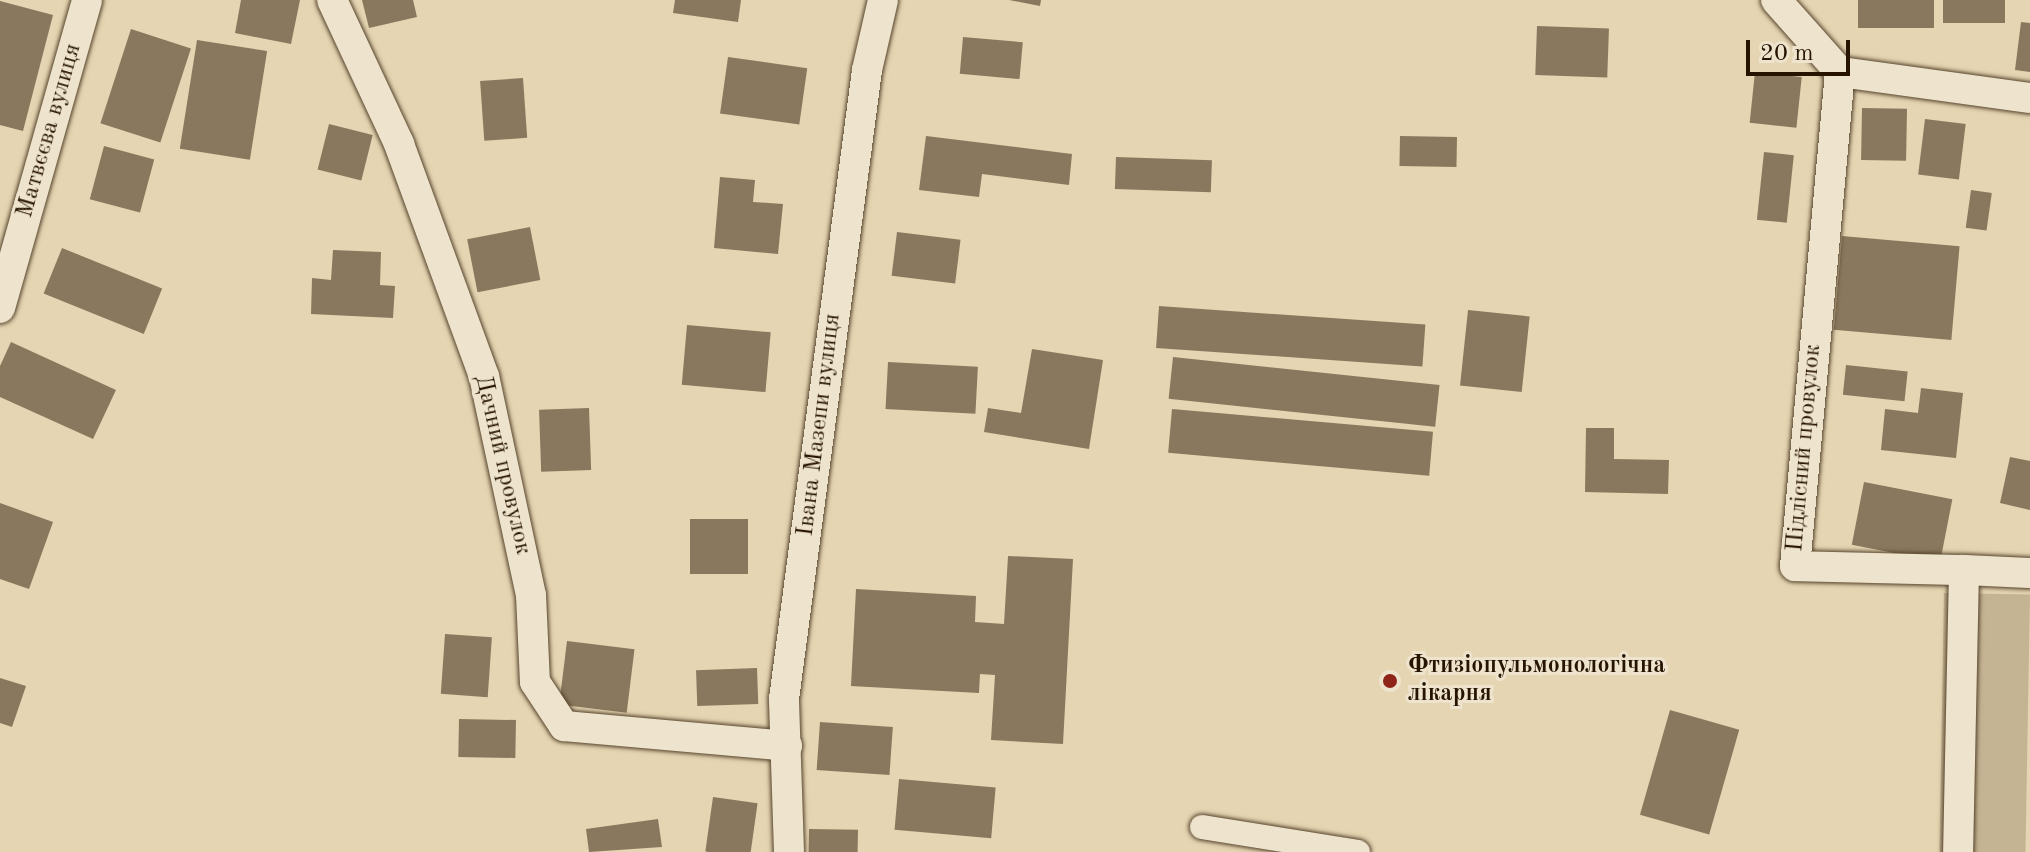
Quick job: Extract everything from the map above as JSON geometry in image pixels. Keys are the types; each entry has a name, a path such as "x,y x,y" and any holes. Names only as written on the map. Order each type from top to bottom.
{"street":[{"name":"Матвєєва вулиця","path":"0,308 87,0"},
{"name":"Дачний провулок","path":"332,0 399,144 484,376 531,595 535,682 564,726 787,746"},
{"name":"Івана Мазепи вулиця","path":"789,852 786,684 867,70 883,0"},
{"path":"1776,0 1840,72 2030,98"},
{"name":"Підлісний провулок","path":"1840,72 1795,566 1964,570"},
{"path":"1958,852 1964,570 2030,573"},
{"path":"1202,827 1358,852"}],"shaded area":[{"path":"1944,593 2030,595 2025,852 1939,852"}],"building":[{"path":"241,0 300,0 291,44 235,33"},
{"path":"362,0 413,0 417,17 369,28"},
{"path":"675,0 741,0 738,22 673,13"},
{"path":"1009,0 1041,0 1040,6"},
{"path":"1858,0 1934,0 1934,28 1858,28"},
{"path":"1943,0 2005,0 2005,23 1943,23"},
{"path":"0,1 53,15 23,131 0,125"},
{"path":"2021,22 2030,23 2030,72 2015,70"},
{"path":"1537,26 1609,29 1607,77 1535,75"},
{"path":"131,29 191,48 160,143 100,123"},
{"path":"963,37 1023,42 1020,79 960,74"},
{"path":"197,40 267,51 250,160 180,149"},
{"path":"728,57 807,68 799,125 720,113"},
{"path":"1755,72 1802,77 1796,128 1750,123"},
{"path":"523,78 527,138 484,141 480,81"},
{"path":"1862,108 1907,109 1906,161 1861,160"},
{"path":"1925,119 1966,124 1959,180 1918,175"},
{"path":"329,124 373,135 361,180 318,170"},
{"path":"926,136 1072,154 1069,185 982,174 979,197 919,190"},
{"path":"1400,136 1457,137 1456,167 1399,166"},
{"path":"104,146 154,159 140,213 90,199"},
{"path":"1764,152 1794,155 1787,223 1757,220"},
{"path":"1116,157 1212,160 1211,192 1115,189"},
{"path":"720,177 755,180 753,202 783,204 778,254 714,248"},
{"path":"1971,190 1992,193 1987,231 1966,228"},
{"path":"530,227 540,280 477,292 467,239"},
{"path":"897,232 961,240 955,283 892,276"},
{"path":"1842,236 1960,246 1951,340 1834,330"},
{"path":"62,248 162,288 144,334 44,293"},
{"path":"333,250 381,252 380,285 395,286 393,318 311,314 312,278 331,280"},
{"path":"1159,306 1425,325 1422,367 1156,348"},
{"path":"1468,310 1530,316 1522,392 1460,386"},
{"path":"687,325 771,332 765,392 682,385"},
{"path":"11,342 116,390 93,439 0,397 0,366"},
{"path":"1032,349 1103,360 1089,449 984,432 988,408 1021,413"},
{"path":"1173,357 1440,385 1435,427 1169,399"},
{"path":"888,362 978,367 975,414 886,409"},
{"path":"1846,365 1908,371 1905,401 1843,395"},
{"path":"1921,388 1963,393 1956,458 1881,450 1885,409 1918,413"},
{"path":"589,408 591,470 541,472 539,410"},
{"path":"1172,409 1433,432 1429,476 1168,453"},
{"path":"1586,428 1614,428 1614,459 1669,460 1668,494 1585,492"},
{"path":"2010,457 2030,461 2030,510 2000,503"},
{"path":"1864,482 1952,499 1940,562 1852,545"},
{"path":"0,503 53,522 29,589 0,579"},
{"path":"690,519 748,519 748,574 690,574"},
{"path":"1008,556 1073,559 1063,744 991,740 995,675 980,674 979,693 851,686 856,589 976,596 975,622 1004,624"},
{"path":"445,634 492,637 488,697 441,694"},
{"path":"567,641 634,649 627,713 559,705"},
{"path":"757,668 758,704 697,706 696,670"},
{"path":"0,678 26,686 12,727 0,723"},
{"path":"1670,710 1739,730 1709,835 1640,815"},
{"path":"459,719 516,720 515,758 458,757"},
{"path":"820,722 893,727 889,775 817,770"},
{"path":"899,779 996,787 991,838 895,830"},
{"path":"713,797 758,803 751,852 705,851"},
{"path":"658,819 662,847 589,852 586,829"},
{"path":"809,829 858,830 858,852 809,852"}],"place":[{"name":"Фтизіопульмонологічна лікарня","path":"1390,681"}]}
